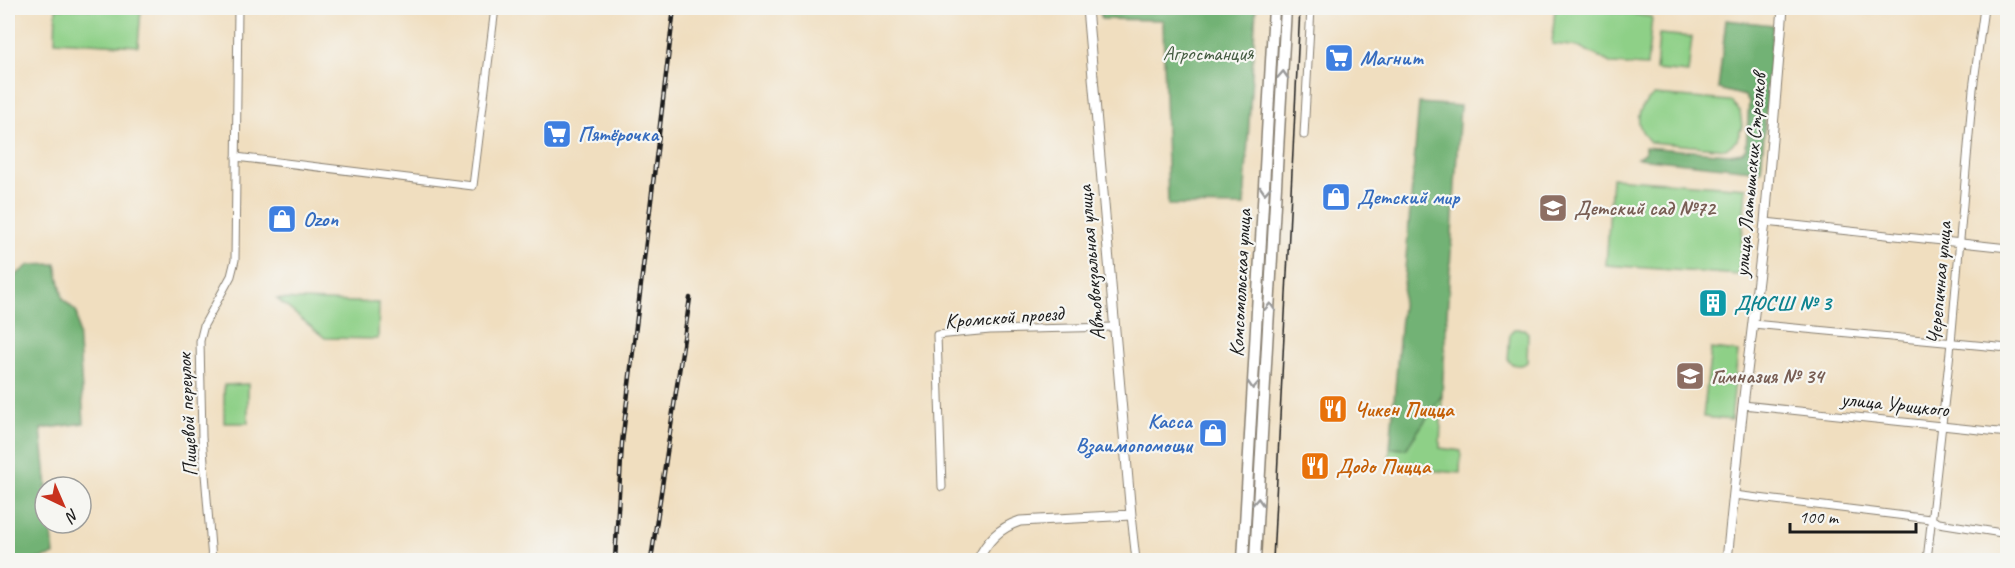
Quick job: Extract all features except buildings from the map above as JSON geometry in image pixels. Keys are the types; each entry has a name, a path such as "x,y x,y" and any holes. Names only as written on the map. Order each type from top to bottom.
{"main road":[{"name":"Комсомольская улица","path":"1244,561 1274,8"},
{"name":"Комсомольская улица","path":"1255,561 1286,8"}],"street":[{"name":"Пищевой переулок","path":"212,561 202,437 200,341 204,325 231,276 235,260 238,8"},
{"path":"236,157 472,186 495,8"},
{"name":"Автовокзальная улица","path":"1087,8 1136,561"},
{"path":"1304,135 1311,8"},
{"name":"улица Латышских Стрелков","path":"1726,561 1765,222 1783,8"},
{"name":"Черепичная улица","path":"1927,561 1940,425 1951,343 1973,89 1984,8"},
{"path":"1765,222 2007,248"},
{"path":"1753,324 2007,348"},
{"name":"Кромской проезд","path":"942,487 937,335 990,330 1114,327"},
{"name":"улица Урицкого","path":"1743,405 2007,433"},
{"path":"1734,495 1930,519 1940,523 2007,534"},
{"path":"978,561 990,539 1008,525 1020,521 1131,515"}],"green space":[{"path":"8,8 15,8 8,144"},
{"path":"56,8 141,10 138,46 55,41"},
{"name":"Агростанция","path":"1100,8 1256,8 1244,206 1168,205 1163,20 1101,19"},
{"path":"1555,8 1588,8 1652,17 1647,66 1612,64 1580,47 1552,44"},
{"path":"1726,20 1773,25 1761,171 1637,158 1645,152 1645,147 1729,154 1742,152 1746,148 1749,101 1745,96 1718,89"},
{"path":"1659,34 1692,37 1688,73 1656,70"},
{"path":"1654,95 1730,101 1740,111 1742,126 1737,140 1726,149 1650,142 1641,129 1638,117 1643,106"},
{"path":"1419,103 1460,106 1442,395 1406,449 1390,448"},
{"path":"1612,178 1746,188 1739,275 1606,265"},
{"path":"56,264 63,299 77,312 84,423 41,429 46,475 33,475 33,535 52,535 54,555 35,560 8,560 8,281 29,265"},
{"path":"277,299 379,303 378,339 325,338"},
{"path":"1514,329 1524,329 1528,333 1527,362 1522,365 1514,365 1508,360 1510,333"},
{"path":"1711,349 1738,352 1731,420 1703,417"},
{"path":"248,384 248,423 224,423 224,385"},
{"path":"1442,395 1440,448 1461,451 1460,473 1389,467 1390,448 1406,449"}],"tram line":[{"path":"1273,560 1300,8"}],"railway":[{"path":"615,560 622,443 674,8"},
{"path":"651,560 690,298"}],"place":[{"name":"Магнит","path":"1339,58"},
{"name":"Пятёрочка","path":"557,134"},
{"name":"Детский мир","path":"1336,197"},
{"name":"Детский сад №72","path":"1553,208"},
{"name":"Ozon","path":"282,219"},
{"name":"ДЮСШ № 3","path":"1713,303"},
{"name":"Гимназия № 34","path":"1690,376"},
{"name":"Чикен Пицца","path":"1333,409"},
{"name":"Касса Взаимопомощи","path":"1213,433"},
{"name":"Додо Пицца","path":"1315,466"}]}
